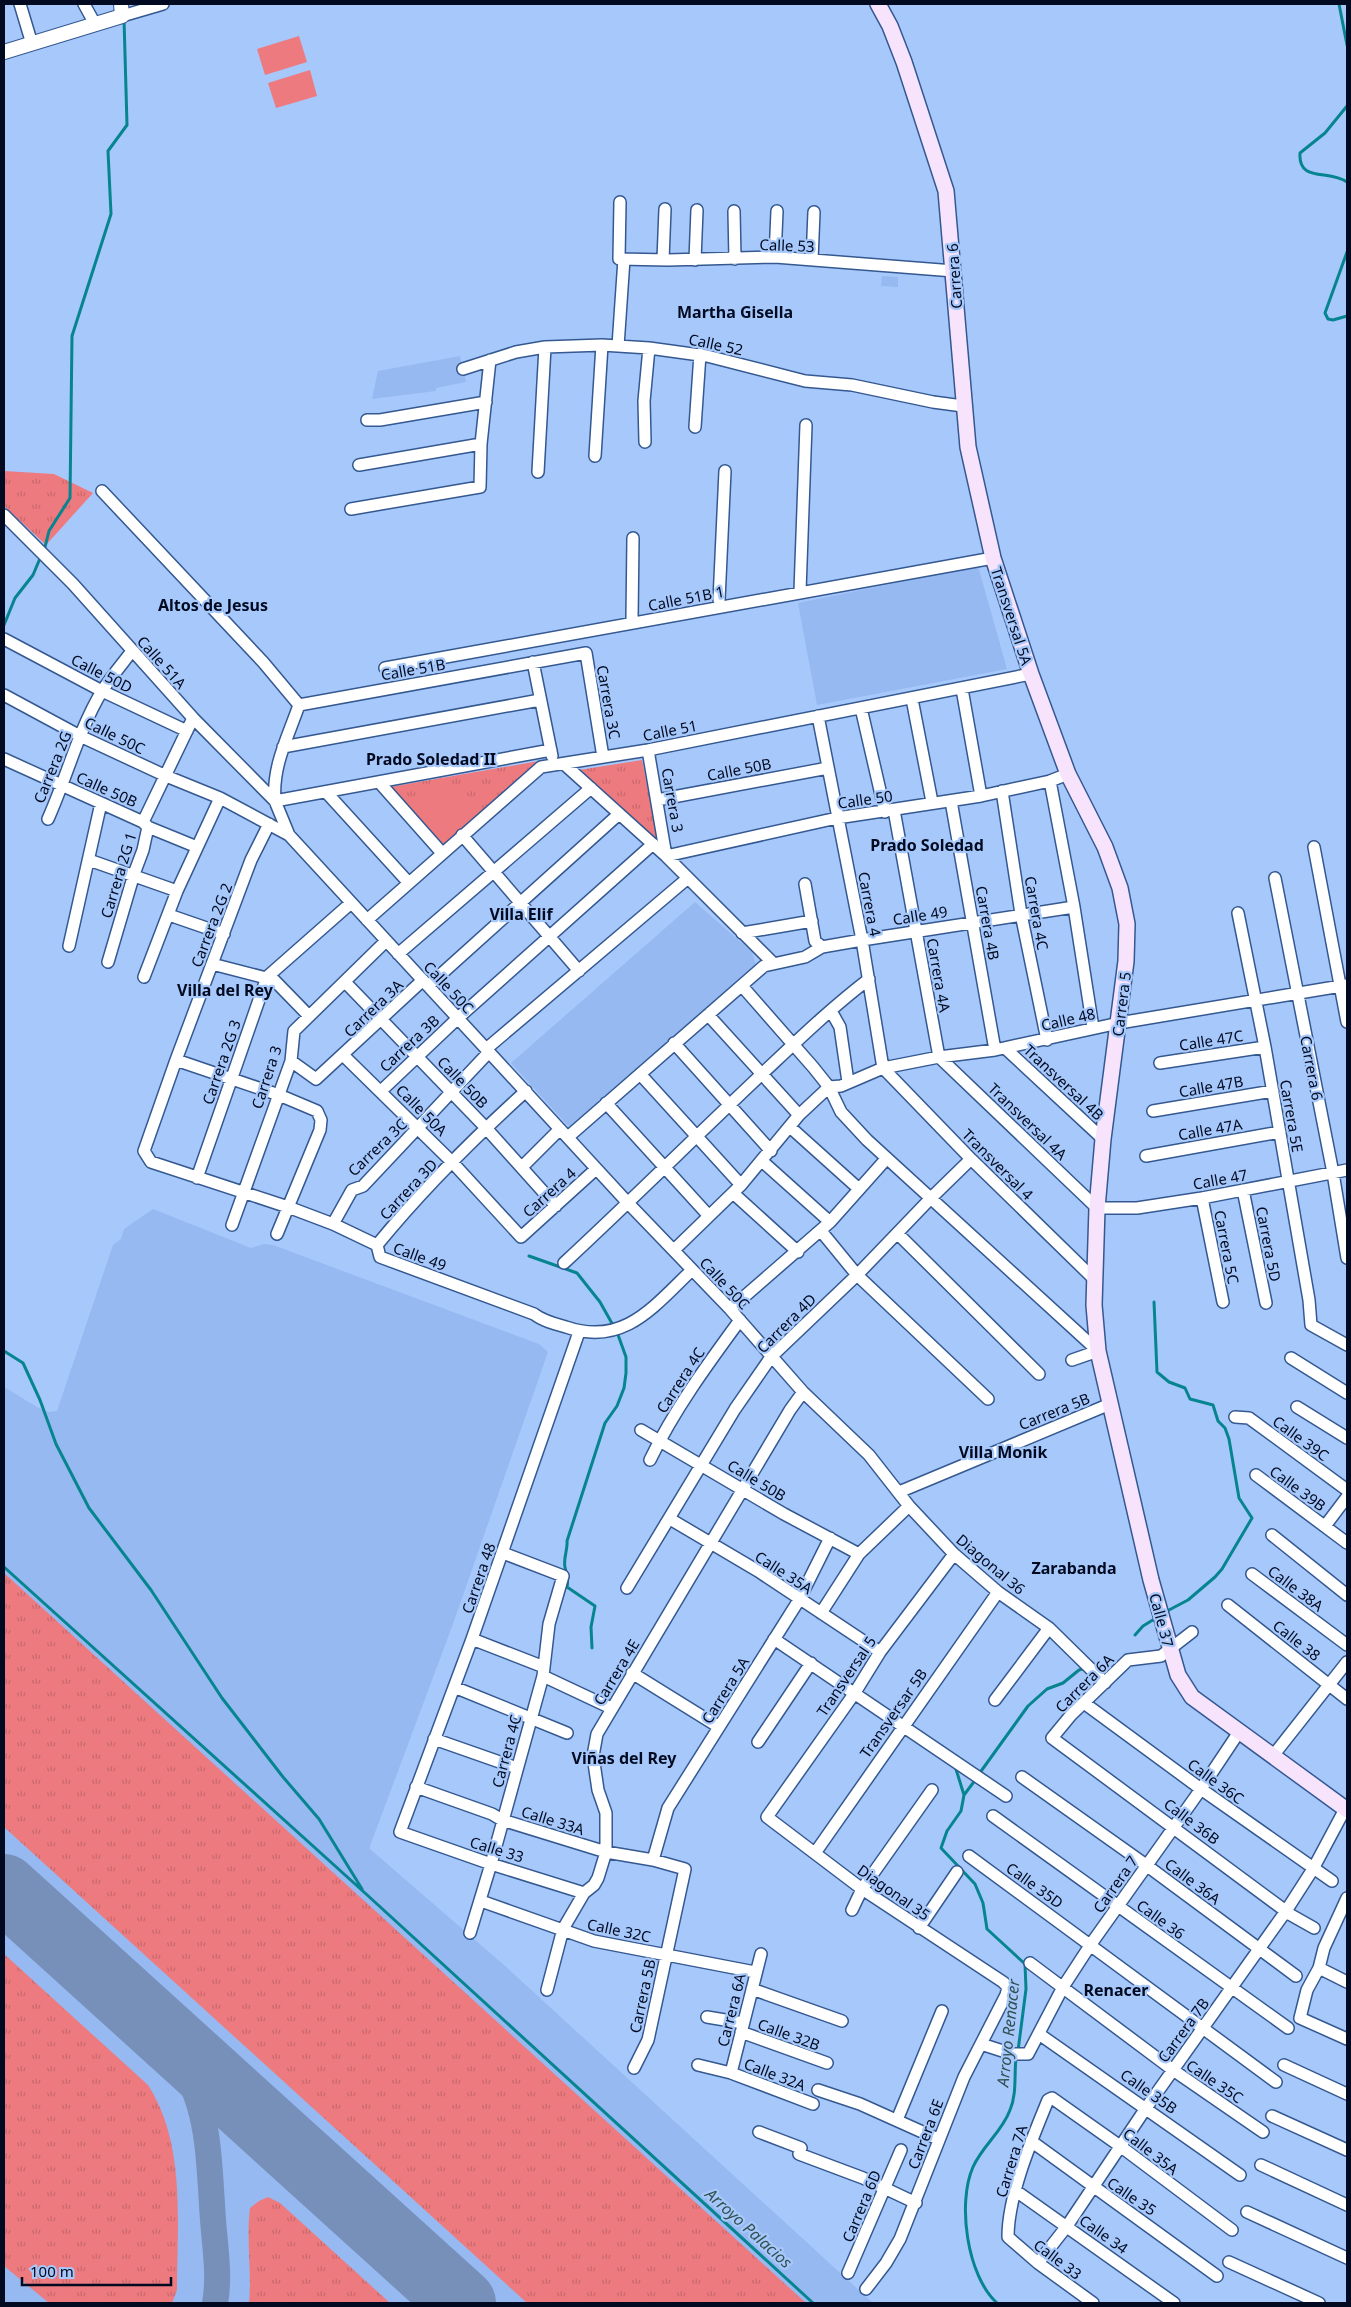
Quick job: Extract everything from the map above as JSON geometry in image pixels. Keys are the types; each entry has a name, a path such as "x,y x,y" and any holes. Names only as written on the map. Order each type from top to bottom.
{"main road":[{"name":"Carrera 6","path":"878,4 890,26 904,62 946,191 968,447 994,558"},
{"name":"Transversal 5A","path":"994,558 1031,674"},
{"name":"Carrera 5","path":"1031,674 1068,774 1105,848 1120,888 1127,924 1126,960 1103,1139 1097,1208 1093,1278 1098,1351"},
{"name":"Calle 37","path":"1098,1351 1147,1562 1178,1676 1192,1697 1346,1810"}],"street":[{"path":"20,4 32,44"},
{"path":"84,4 94,24"},
{"path":"4,52 94,24 121,10 163,4"},
{"path":"618,346 622,259 620,202"},
{"path":"663,260 665,209"},
{"path":"695,260 697,210"},
{"path":"734,211 734,259"},
{"path":"775,257 777,211"},
{"path":"812,260 814,212"},
{"name":"Calle 53","path":"622,259 695,260 775,257 954,271"},
{"path":"595,456 602,345"},
{"name":"Calle 52","path":"463,369 490,360 545,347 602,345 649,348 700,354 805,381 852,385 933,402 963,406"},
{"path":"538,472 545,347"},
{"path":"645,442 644,401 649,348"},
{"path":"695,427 700,354"},
{"path":"351,509 480,486 481,444 490,360"},
{"path":"367,420 380,420 486,402"},
{"path":"800,592 806,425"},
{"path":"359,465 481,444"},
{"path":"718,600 725,470"},
{"path":"102,491 263,662 299,705 276,769 275,801 551,750"},
{"name":"Calle 51A","path":"4,514 67,577 193,718 275,801 289,835"},
{"path":"632,619 633,538"},
{"name":"Calle 51B 1","path":"384,668 994,558"},
{"name":"Calle 50D","path":"4,639 102,691 187,731"},
{"name":"Carrera 2G","path":"48,818 63,786 80,736 102,691 132,650"},
{"name":"Calle 51B","path":"299,705 586,653"},
{"name":"Carrera 3C","path":"586,653 604,757"},
{"path":"522,1167 564,1133 606,1103 764,966 773,963 666,856 590,788 559,764 551,750 532,662"},
{"name":"Calle 51","path":"368,920 408,882 541,767 648,750 1031,674"},
{"path":"962,689 982,796"},
{"name":"Calle 50C","path":"4,695 80,736 166,776 220,798 289,835 628,1203 730,1309 803,1392 868,1456"},
{"path":"912,699 932,802"},
{"path":"284,747 540,700"},
{"name":"Carrera 4A","path":"861,708 889,811 916,931 939,1057"},
{"name":"Carrera 4","path":"818,716 862,940 883,1068"},
{"name":"Carrera 2G 1","path":"108,962 143,850 146,825 193,718"},
{"name":"Carrera 3","path":"648,750 666,856"},
{"name":"Calle 50B","path":"4,759 197,847"},
{"name":"Calle 50B","path":"656,800 828,768"},
{"name":"Calle 50","path":"666,856 837,818 889,811 932,802 982,796 1050,781 1068,774"},
{"name":"Carrera 5","path":"1050,781 1074,907 1093,1028"},
{"path":"379,782 442,852"},
{"path":"398,954 590,788"},
{"name":"Carrera 4C","path":"1002,791 1021,914 1047,1040"},
{"path":"326,792 408,882"},
{"path":"144,977 177,891 220,798"},
{"name":"Carrera 4B","path":"951,801 972,922 1000,1049"},
{"path":"70,946 101,803"},
{"name":"Carrera 3A","path":"344,1056 620,814"},
{"name":"Carrera 2G 2","path":"144,1151 251,860 269,824"},
{"path":"462,836 579,971"},
{"name":"Carrera 3B","path":"381,1091 458,1018 653,844"},
{"path":"1314,847 1344,986 1347,1022"},
{"path":"89,860 134,874 177,891"},
{"name":"Carrera 3C","path":"333,1224 352,1190 363,1186 488,1051 688,878"},
{"name":"Carrera 6","path":"1275,878 1333,1173 1347,1258"},
{"path":"805,884 815,941 822,948"},
{"name":"Carrera 2G 3","path":"197,1178 267,977 351,903"},
{"name":"Calle 49","path":"773,963 805,957 822,948 862,940 1074,907"},
{"name":"Carrera 5E","path":"1238,913 1273,1091 1309,1300 1311,1325 1347,1345"},
{"path":"169,915 224,934"},
{"path":"742,933 812,921"},
{"name":"Carrera 3","path":"232,1226 291,1061 294,1031 386,941"},
{"path":"212,964 274,980 310,1016"},
{"path":"564,1263 727,1105 840,1001 868,979"},
{"name":"Calle 50B","path":"345,982 486,1128 556,1206"},
{"path":"742,986 829,1087 841,1112 930,1199 1098,1351 1072,1360"},
{"name":"Calle 48","path":"829,1087 848,1082 883,1068 939,1057 1000,1049 1119,1023 1344,986"},
{"path":"831,1011 840,1027 848,1082"},
{"path":"710,1013 711,1018 799,1115"},
{"path":"674,1043 727,1105 771,1152"},
{"name":"Calle 47C","path":"1160,1063 1265,1047"},
{"name":"Transversal 4B","path":"1000,1049 1103,1139"},
{"path":"291,1061 316,1080 344,1056"},
{"name":"Calle 50A","path":"344,1056 453,1163 522,1237"},
{"name":"Transversal 4A","path":"939,1057 1097,1208"},
{"path":"176,1060 278,1095 316,1111 321,1120 320,1130 277,1234"},
{"name":"Transversal 4","path":"883,1068 971,1160 1093,1278"},
{"path":"640,1074 696,1136 737,1189 798,1252"},
{"path":"674,1250 737,1189 771,1152 799,1115 829,1087"},
{"name":"Carrera 3D","path":"377,1245 414,1200 526,1091"},
{"name":"Calle 47B","path":"1154,1111 1273,1091"},
{"path":"606,1103 708,1216"},
{"path":"790,1127 858,1189"},
{"name":"Calle 47A","path":"1146,1156 1280,1132"},
{"name":"Calle 49","path":"144,1151 151,1162 244,1192 333,1224 377,1245 380,1257 534,1314 540,1319 579,1332 616,1330 649,1311 692,1270"},
{"path":"730,1309 798,1252 830,1222 887,1158"},
{"name":"Carrera 4D","path":"627,1588 735,1409 771,1357 857,1275 930,1199 971,1160"},
{"path":"762,1161 830,1222"},
{"name":"Carrera 4","path":"522,1237 596,1168"},
{"name":"Calle 47","path":"1097,1208 1130,1209 1202,1198 1347,1170"},
{"name":"Carrera 5D","path":"1243,1190 1266,1303"},
{"name":"Carrera 5C","path":"1202,1198 1223,1302"},
{"path":"820,1231 857,1275 988,1398"},
{"path":"898,1234 1039,1374"},
{"name":"Carrera 4C","path":"650,1460 659,1440 696,1380 740,1320"},
{"name":"Carrera 48","path":"400,1832 472,1639 579,1332"},
{"path":"1291,1358 1347,1393"},
{"name":"Carrera 4E","path":"547,1990 563,1930 584,1893 594,1885 598,1878 606,1852 606,1813 598,1790 593,1756 597,1734 790,1410 803,1392"},
{"name":"Carrera 5B","path":"898,1492 1110,1404"},
{"path":"1297,1407 1347,1438"},
{"name":"Calle 39C","path":"1235,1417 1249,1418 1347,1490"},
{"name":"Calle 50B","path":"641,1430 859,1554"},
{"name":"Diagonal 36","path":"868,1456 909,1506 954,1554 998,1592 1049,1628 1105,1684"},
{"name":"Calle 39B","path":"1256,1475 1347,1544"},
{"path":"1325,1526 1347,1497"},
{"path":"821,1613 859,1554 909,1506"},
{"name":"Calle 35A","path":"670,1518 710,1544 758,1571 880,1652"},
{"path":"1272,1535 1347,1595"},
{"name":"Carrera 5A","path":"653,1860 668,1808 799,1600 830,1538"},
{"name":"Carrera 4C","path":"470,1933 481,1901 543,1672 549,1624 563,1576 502,1553"},
{"name":"Transversal 5","path":"767,1817 854,1694 880,1652 954,1554"},
{"name":"Calle 38A","path":"1252,1574 1347,1645"},
{"name":"Transversar 5B","path":"815,1853 998,1592"},
{"name":"Calle 38","path":"1228,1605 1347,1698"},
{"path":"995,1700 1049,1628"},
{"name":"Carrera 6A","path":"1052,1738 1071,1715 1128,1660 1161,1656 1192,1632"},
{"path":"472,1639 543,1672 611,1708"},
{"path":"774,1639 1006,1796"},
{"path":"1272,1756 1347,1662"},
{"path":"758,1742 810,1663"},
{"path":"632,1673 719,1728"},
{"path":"454,1687 568,1733"},
{"name":"Calle 36C","path":"1084,1703 1201,1789 1332,1881"},
{"name":"Carrera 7","path":"981,2044 1017,2054 1028,2054 1063,1987 1091,1944 1201,1789 1238,1732"},
{"name":"Calle 36B","path":"1052,1738 1174,1826 1286,1911 1314,1928"},
{"path":"434,1739 517,1768"},
{"name":"Calle 36A","path":"1022,1777 1146,1865 1296,1976"},
{"name":"Calle 33A","path":"416,1787 492,1814 502,1820 606,1852 653,1860 685,1869"},
{"path":"852,1910 862,1889 932,1790"},
{"name":"Carrera 7B","path":"1038,2263 1067,2226 1146,2108 1260,1950 1313,1869 1346,1810"},
{"name":"Calle 36","path":"993,1816 1231,1989 1288,2028"},
{"name":"Diagonal 35","path":"767,1817 862,1889 1003,1982 1008,1988"},
{"name":"Calle 33","path":"400,1832 491,1864 584,1893"},
{"name":"Calle 35D","path":"969,1856 1276,2082"},
{"name":"Carrera 5B","path":"634,2068 648,2040 685,1869"},
{"path":"919,1928 957,1872"},
{"path":"1347,1898 1324,1948 1319,1968 1307,1990 1300,2018 1347,2039"},
{"name":"Calle 32C","path":"481,1901 594,1941 755,1972"},
{"name":"Carrera 6A","path":"730,2072 761,1954"},
{"name":"Calle 35C","path":"1030,1963 1173,2070 1263,2132"},
{"path":"1319,1968 1347,1982"},
{"name":"Carrera 6E","path":"866,2289 886,2263 900,2239 916,2203 938,2139 964,2077 1008,1988"},
{"path":"752,1989 842,2021"},
{"path":"897,2120 942,2011"},
{"name":"Calle 32B","path":"707,2017 742,2028 826,2063"},
{"name":"Calle 35B","path":"1039,2034 1240,2175"},
{"name":"Calle 32A","path":"698,2065 730,2072 813,2104"},
{"path":"1284,2066 1347,2094"},
{"path":"818,2090 860,2104 938,2139"},
{"name":"Calle 35A","path":"1052,2098 1120,2146 1232,2230"},
{"name":"Carrera 7A","path":"1008,2237 1016,2191 1031,2141 1048,2100 1052,2098"},
{"path":"1272,2116 1347,2150"},
{"path":"759,2132 916,2203"},
{"name":"Calle 35","path":"1031,2141 1093,2188 1217,2276"},
{"name":"Carrera 6D","path":"848,2273 901,2150"},
{"path":"1261,2165 1347,2205"},
{"name":"Calle 34","path":"1016,2191 1174,2303"},
{"path":"1247,2212 1347,2258"},
{"name":"Calle 33","path":"1008,2237 1038,2263 1093,2303"},
{"path":"1229,2262 1319,2303"}],"shaded area":[{"path":"882,276 898,277 898,287 881,286"},
{"path":"460,356 466,382 436,388 436,391 372,399 378,371"},
{"path":"978,566 1007,669 817,705 798,603"},
{"path":"695,902 752,952 757,969 571,1129 511,1063"},
{"path":"153,1209 251,1248 264,1244 273,1245 539,1344 548,1352 453,1624 370,1849 504,1965 873,2303 4,2303 4,1387 48,1412 57,1411 113,1245 121,1239 124,1229"}],"green space":[{"path":"299,36 307,62 265,75 257,49"},
{"path":"310,70 317,96 276,108 268,83"},
{"path":"4,471 54,474 93,493 46,545 4,506"},
{"path":"642,760 659,843 579,770"},
{"path":"539,761 442,847 390,787"},
{"path":"441,777 476,817 446,843 412,803"},
{"path":"4,1573 806,2303 527,2303 4,1827"},
{"path":"4,1954 148,2085 160,2108 169,2132 177,2184 177,2290 172,2303 49,2303 4,2266"},
{"path":"268,2197 280,2203 390,2303 249,2303 250,2208"}],"waterway":[{"path":"1339,4 1347,45"},
{"path":"44,551 49,531 70,498 72,336 111,214 108,151 127,125 124,19"},
{"path":"1347,106 1325,133 1300,153 1301,162 1309,172 1340,178 1347,182"},
{"path":"1347,252 1325,313 1328,319 1333,320 1347,316"},
{"path":"4,625 15,598 33,575 41,556"},
{"path":"529,1256 577,1273 600,1302 614,1327"},
{"path":"1154,1302 1157,1372 1169,1382 1185,1388 1190,1399 1213,1405 1218,1421 1225,1428 1229,1439 1239,1498 1252,1518 1222,1569 1215,1577 1188,1600 1169,1610"},
{"path":"592,1648 591,1627 595,1606 567,1587 568,1579 565,1561 567,1541 605,1423 617,1406 624,1388 626,1357 617,1332"},
{"path":"4,1351 23,1363 40,1400 56,1444 89,1508 151,1590 222,1698 283,1777 319,1819 362,1889"},
{"name":"Arroyo Palacios","path":"4,1567 365,1893 813,2303"},
{"name":"Arroyo Renacer","path":"1135,1635 1143,1626 1156,1618"},
{"name":"Arroyo Renacer","path":"979,1774 1028,1706 1047,1689 1063,1683 1079,1670 1086,1668"},
{"path":"955,1766 964,1795"},
{"name":"Arroyo Renacer","path":"976,1779 964,1795 961,1811 947,1831 941,1848 975,1884 983,1903 987,1929 1025,1964 1026,1989 1018,2051"},
{"name":"Arroyo Renacer","path":"997,2303 987,2291 978,2275 972,2258 966,2219 966,2200 968,2182 973,2167 1007,2118 1012,2104 1016,2058"}],"taxiway":[{"path":"149,2019 169,2044 184,2068 202,2113 209,2161 217,2262 215,2303"}],"runway":[{"path":"4,1888 462,2303"}],"district":[{"name":"Martha Gisella","path":"735,312"},
{"name":"Altos de Jesus","path":"213,605"},
{"name":"Prado Soledad II","path":"431,759"},
{"name":"Prado Soledad","path":"927,845"},
{"name":"Villa Elif","path":"521,914"},
{"name":"Villa del Rey","path":"225,990"},
{"name":"Villa Monik","path":"1003,1452"},
{"name":"Zarabanda","path":"1074,1568"},
{"name":"Viñas del Rey","path":"624,1758"},
{"name":"Renacer","path":"1116,1990"}]}
